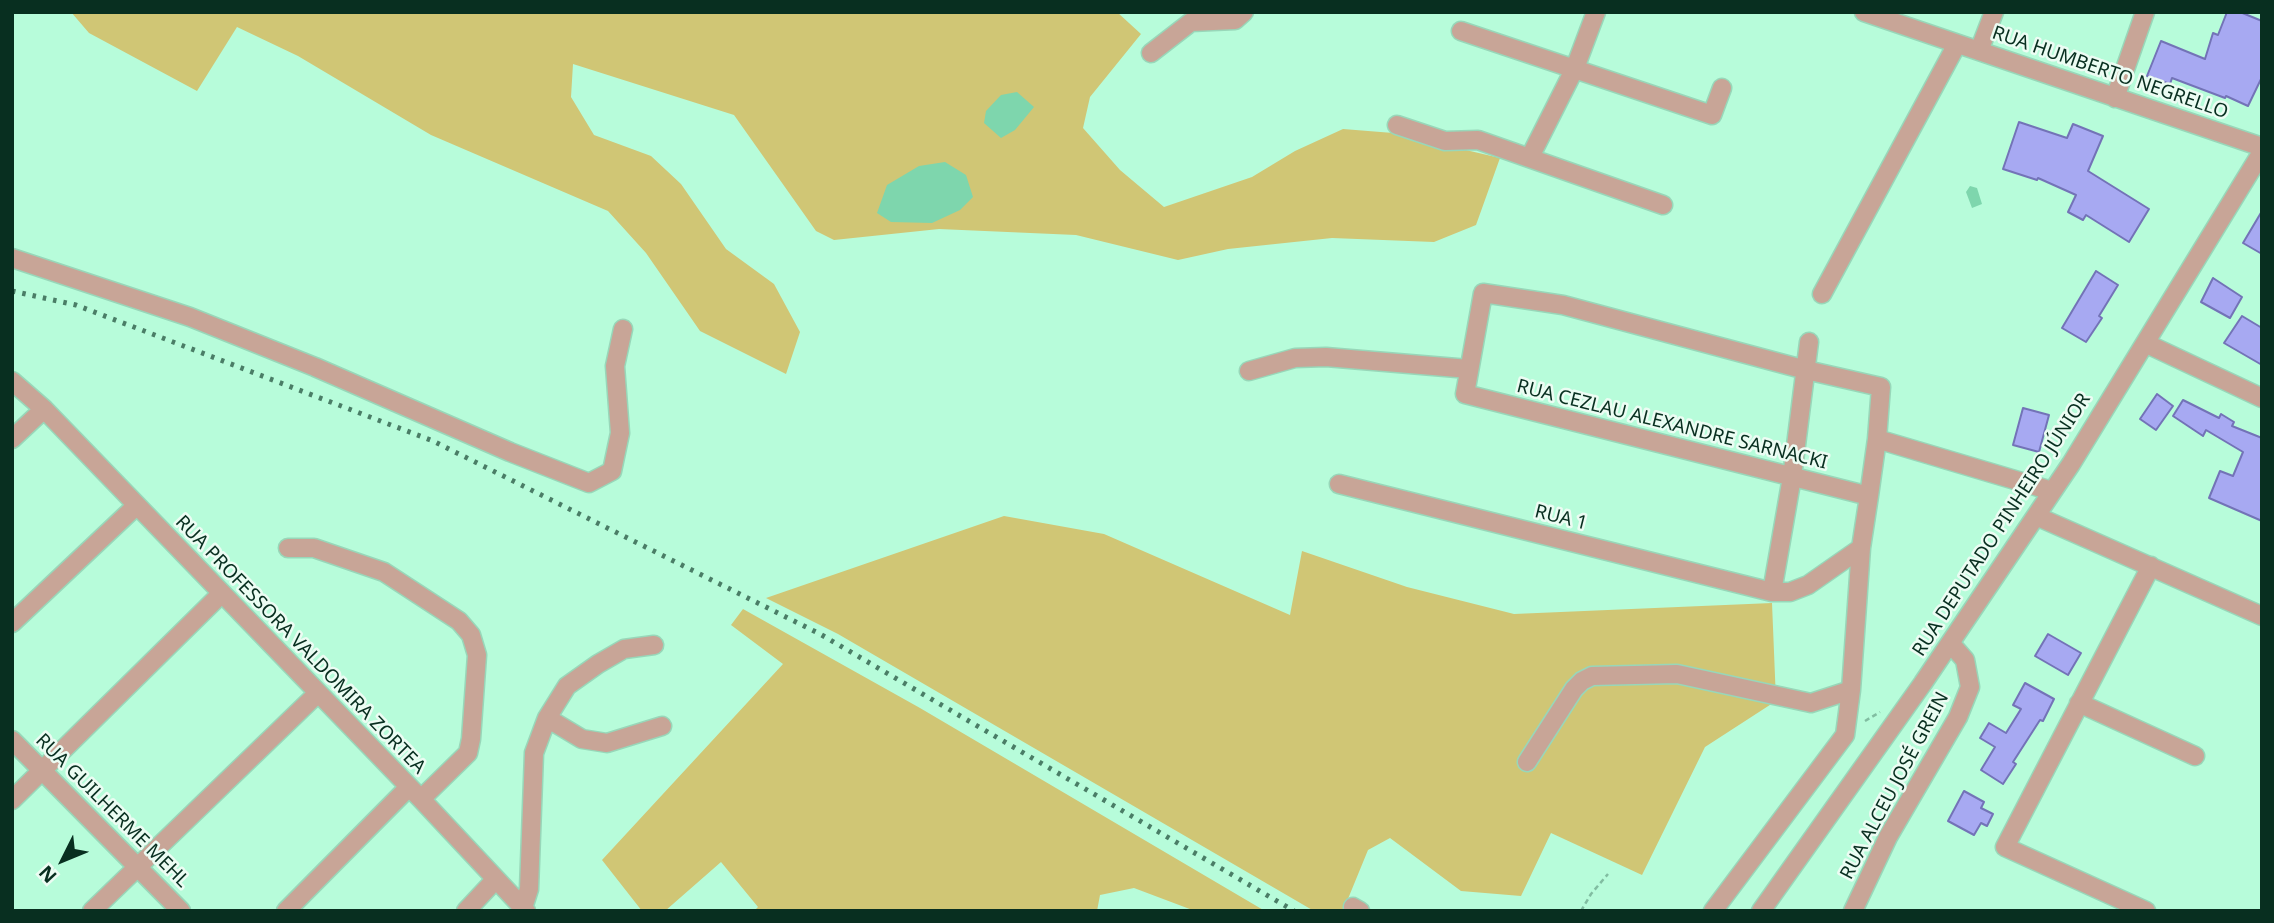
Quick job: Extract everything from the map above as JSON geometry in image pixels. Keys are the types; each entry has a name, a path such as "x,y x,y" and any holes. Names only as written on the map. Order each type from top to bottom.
{"street":[{"path":"1151,53 1191,22 1235,20 1244,12"},
{"path":"1530,157 1575,68 1596,12"},
{"name":"RUA HUMBERTO NEGRELLO","path":"1864,12 2262,147"},
{"path":"1979,51 1994,12"},
{"path":"2115,98 2145,12"},
{"path":"1461,31 1712,115 1722,88"},
{"path":"1822,294 1957,44"},
{"path":"1397,125 1445,141 1478,140 1663,205"},
{"name":"RUA DEPUTADO PINHEIRO JÚNIOR","path":"1761,911 1951,644 2036,516 2262,152"},
{"path":"12,258 190,317 589,483 612,471 620,433 615,366 623,329"},
{"path":"1249,371 1295,358 1326,357 1469,369 1483,293 1563,305 1806,370 1881,387 1877,439 1861,548 1852,690 1844,735 1713,911"},
{"path":"1809,342 1792,477 1772,592 1790,592 1808,585 1861,548"},
{"path":"2145,343 2262,398"},
{"name":"RUA CEZLAU ALEXANDRE SARNACKI","path":"1469,369 1465,394 1869,496"},
{"name":"RUA PROFESSORA VALDOMIRA ZORTEA","path":"12,381 44,409 524,909"},
{"path":"12,439 44,409"},
{"path":"1877,439 2052,491"},
{"name":"RUA 1","path":"1339,484 1772,592"},
{"path":"12,624 136,506"},
{"path":"2036,516 2262,616"},
{"path":"286,911 415,793 468,753 477,655 471,635 459,621 384,572 314,548 288,548"},
{"path":"2146,911 2005,847 2151,566"},
{"path":"12,800 221,594"},
{"name":"RUA ALCEU JOSÉ GREIN","path":"1853,911 1888,837 1958,717 1970,687 1965,660 1951,644"},
{"path":"524,909 530,888 534,753 547,718 567,686 598,664 624,649 654,645"},
{"path":"1527,762 1574,689 1592,676 1677,674 1811,703 1852,690"},
{"path":"92,911 318,693"},
{"path":"2079,703 2195,756"},
{"path":"547,718 582,739 607,743 662,726"},
{"name":"RUA GUILHERME MEHL","path":"12,740 181,911"},
{"path":"466,911 495,880"}],"path":[{"path":"1581,911 1608,874"}],"shaded area":[{"path":"71,12 1117,12 1141,34 1090,97 1083,128 1120,170 1164,207 1252,177 1295,151 1343,129 1393,133 1500,158 1476,225 1434,242 1332,238 1228,249 1178,260 1076,235 939,229 834,240 816,231 734,115 573,64 571,97 594,135 651,156 681,184 726,249 774,284 800,332 786,374 700,331 646,253 608,211 431,135 298,56 237,27 197,91 89,33"},
{"path":"1017,92 1034,107 1015,130 1001,138 984,123 986,111 1001,95"},
{"path":"945,162 966,175 973,197 960,210 932,223 891,222 877,213 887,185 919,166"},
{"path":"1970,186 1977,188 1982,204 1972,208 1966,192"},
{"path":"1004,516 1104,534 1290,615 1302,551 1407,587 1514,614 1772,603 1776,701 1705,747 1642,875 1551,833 1521,896 1461,891 1390,838 1368,850 1343,911 1314,911 838,634 766,598"},
{"path":"743,609 920,708 1265,911 1195,911 1134,888 1100,895 1097,911 754,911 758,907 721,862 665,911 642,911 602,860 783,664 731,625"}],"building":[{"path":"2227,12 2240,12 2262,21 2262,77 2248,106 2172,78 2170,84 2147,76 2161,41 2205,59 2213,33 2218,35"},
{"path":"2019,122 2067,138 2073,124 2103,136 2088,171 2149,209 2129,242 2086,215 2083,220 2068,212 2076,195 2038,178 2037,180 2003,169"},
{"path":"2262,211 2262,254 2243,243"},
{"path":"2096,271 2118,285 2099,316 2102,318 2086,342 2062,328"},
{"path":"2213,278 2242,297 2230,318 2201,302"},
{"path":"2242,316 2262,328 2262,365 2224,343"},
{"path":"2157,394 2173,406 2156,430 2140,419"},
{"path":"2183,400 2219,418 2221,414 2234,422 2232,426 2262,438 2262,521 2209,498 2220,471 2233,476 2243,452 2206,430 2203,436 2173,416"},
{"path":"2023,408 2049,415 2039,452 2013,445"},
{"path":"2048,634 2081,653 2068,675 2035,656"},
{"path":"2025,683 2054,699 2043,721 2040,720 2013,762 2016,764 2003,784 1981,770 1995,747 1980,738 1989,723 2006,733 2021,709 2013,705"},
{"path":"1964,791 1984,802 1981,808 1993,814 1987,826 1981,823 1974,835 1948,821"}],"railway":[{"path":"12,291 76,305 433,441 820,634 1294,911"}]}
